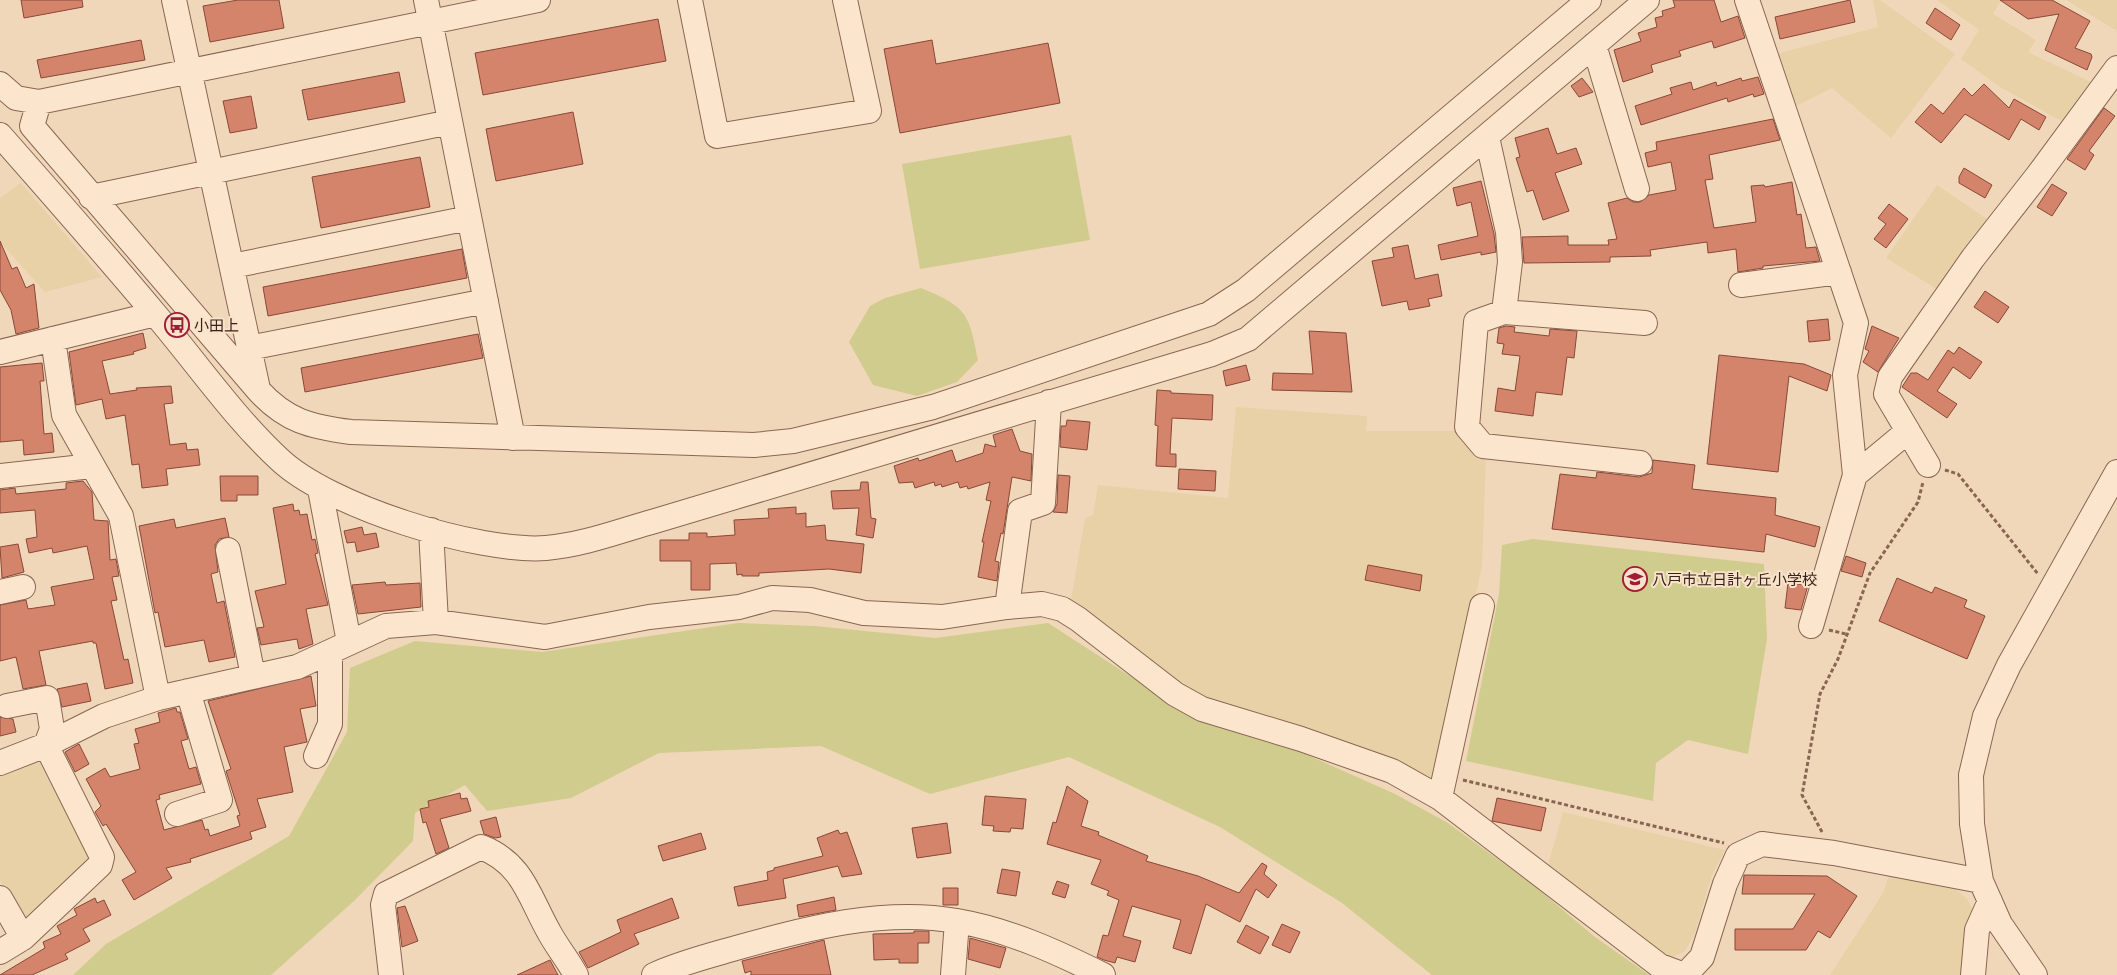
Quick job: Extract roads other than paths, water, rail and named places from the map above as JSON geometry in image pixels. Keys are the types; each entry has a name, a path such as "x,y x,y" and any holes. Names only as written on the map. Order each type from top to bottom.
{"street":[{"path":"174,0 258,390"},
{"path":"0,84 16,98 39,102 189,70 428,11 538,0"},
{"path":"690,0 717,136 870,110 845,0"},
{"path":"39,102 32,126 258,390 289,418 315,428 350,432 754,445 792,441 933,407 1209,314 1246,290 1589,0"},
{"path":"0,135 155,314 248,427 280,460 320,489 356,505 431,530 520,547 544,548 568,545 655,521 1212,354 1248,339 1647,0"},
{"path":"1747,0 1856,323 1845,375 1855,475 1811,626"},
{"path":"428,11 514,438"},
{"path":"1594,45 1637,189"},
{"path":"1928,465 1886,394 1890,377 1973,258 2038,175 2117,68"},
{"path":"91,197 450,122"},
{"path":"1487,137 1508,232 1510,262 1504,312"},
{"path":"232,266 470,218"},
{"path":"1741,285 1839,272"},
{"path":"249,348 486,301"},
{"path":"1640,463 1482,446 1467,427 1476,322 1504,312 1645,323"},
{"path":"0,351 155,314"},
{"path":"53,339 64,415 120,516 158,698"},
{"path":"1007,607 1020,511 1043,503 1049,402"},
{"path":"1855,475 1908,431"},
{"path":"0,476 92,466"},
{"path":"2034,975 2000,924 1986,891 1972,824 1971,775 1985,716 2050,590 2117,472"},
{"path":"316,756 330,724 340,647 320,489"},
{"path":"431,530 436,622"},
{"path":"228,550 253,676"},
{"path":"0,592 23,587"},
{"path":"0,763 46,745 104,716 158,698 297,667 386,626 436,622 545,638 649,617 739,607 772,598 810,600 864,613 942,617 1007,607 1042,604 1062,609 1175,694 1202,709 1300,739 1442,787 1660,966 1684,975 1702,957 1725,884 1738,854 1762,844 1834,853 1986,891"},
{"path":"1442,787 1482,606"},
{"path":"177,814 220,800 188,691"},
{"path":"0,952 23,938 100,865 102,857 46,745 52,729 47,698 7,706"},
{"path":"391,975 383,905 386,894 481,847 502,858 525,881 549,933 576,975"},
{"path":"1973,975 1977,930 1986,891"},
{"path":"0,898 23,938"},
{"path":"654,975 677,965 777,936 838,923 895,918 957,921 992,929 1059,953 1103,975"},
{"path":"953,975 957,921"}],"place":[{"name":"小田上","path":"177,325"},
{"name":"八戸市立日計ヶ丘小学校","path":"1635,579"}]}
